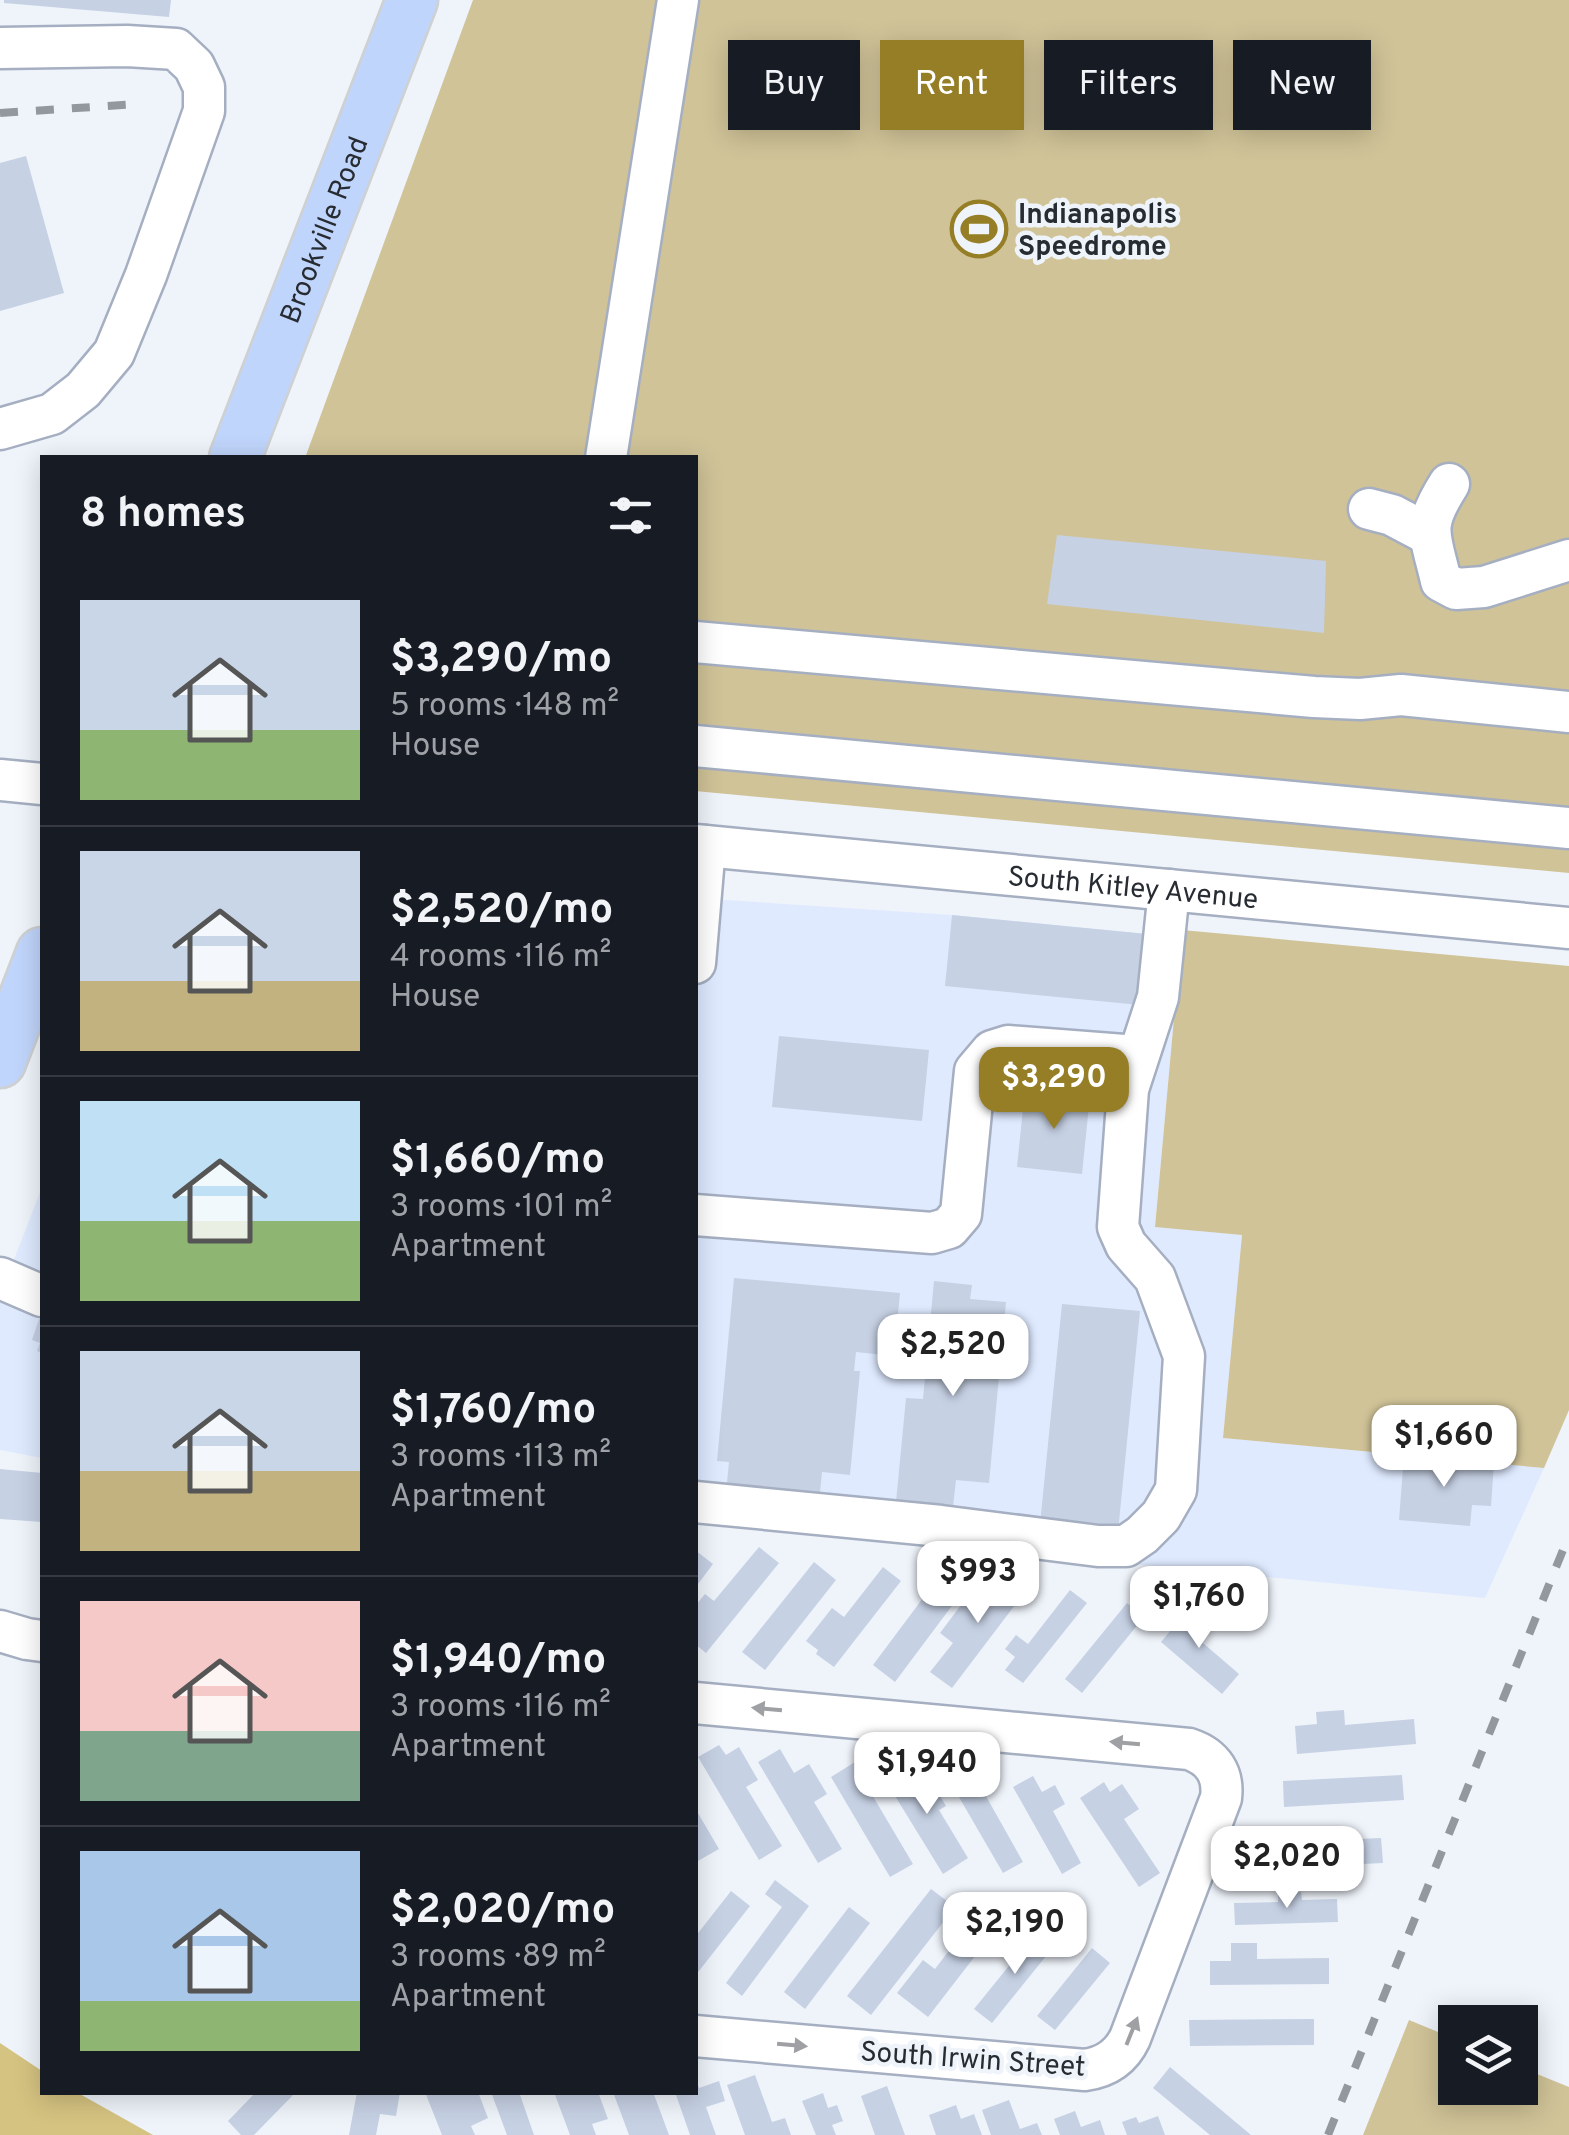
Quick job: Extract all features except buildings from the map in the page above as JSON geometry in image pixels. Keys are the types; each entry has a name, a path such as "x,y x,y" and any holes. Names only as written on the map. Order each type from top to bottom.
{"main road":[{"name":"Brookville Road","path":"236,455 412,0"},
{"path":"0,1062 24,971"}],"street":[{"path":"606,455 678,0"},
{"path":"0,48 176,49 194,66 204,87 204,110 114,353 83,390 52,414 0,429"},
{"path":"1450,484 1436,504 1428,534 1440,581 1456,589 1484,587 1569,560"},
{"path":"1369,510 1392,515 1428,534"},
{"path":"698,642 1314,697 1401,695 1569,712"},
{"path":"698,746 1569,828"},
{"path":"0,780 40,784"},
{"path":"698,893 700,846"},
{"name":"South Kitley Avenue","path":"700,846 1569,928"},
{"path":"698,1502 1098,1546 1126,1546 1161,1516 1176,1490 1184,1356 1154,1278 1126,1245 1118,1227 1128,1089 1158,996 1170,890"},
{"path":"698,1215 932,1233 949,1228 961,1214 975,1071 992,1052 1008,1046 1137,1056"},
{"path":"0,1278 40,1295"},
{"path":"0,1631 40,1640"},
{"name":"South Irwin Street","path":"698,1702 1189,1749 1200,1753 1216,1768 1221,1777 1222,1798 1130,2038 1119,2055 1106,2065 1085,2070 698,2036"}],"shaded area":[{"name":"Indianapolis Speedrome","path":"473,0 1569,0 1569,873 698,791 698,455 306,455"},
{"path":"698,898 952,915 1147,934 1182,930 1155,1226 1242,1235 1223,1438 1544,1468 1485,1598 698,1522"},
{"path":"1182,930 1569,966 1569,1410 1544,1468 1223,1438 1242,1235 1155,1227"},
{"path":"40,1192 40,1458 0,1450 0,1296"},
{"path":"1409,2020 1438,2032 1438,2105 1538,2105 1538,2074 1569,2087 1569,2135 1363,2135"},
{"path":"0,2043 40,2070 40,2095 82,2095 153,2135 0,2135"}],"railway":[{"path":"0,113 139,104"},
{"path":"1328,2135 1569,1535"}],"place":[{"name":"Indianapolis Speedrome","path":"979,229"}]}
